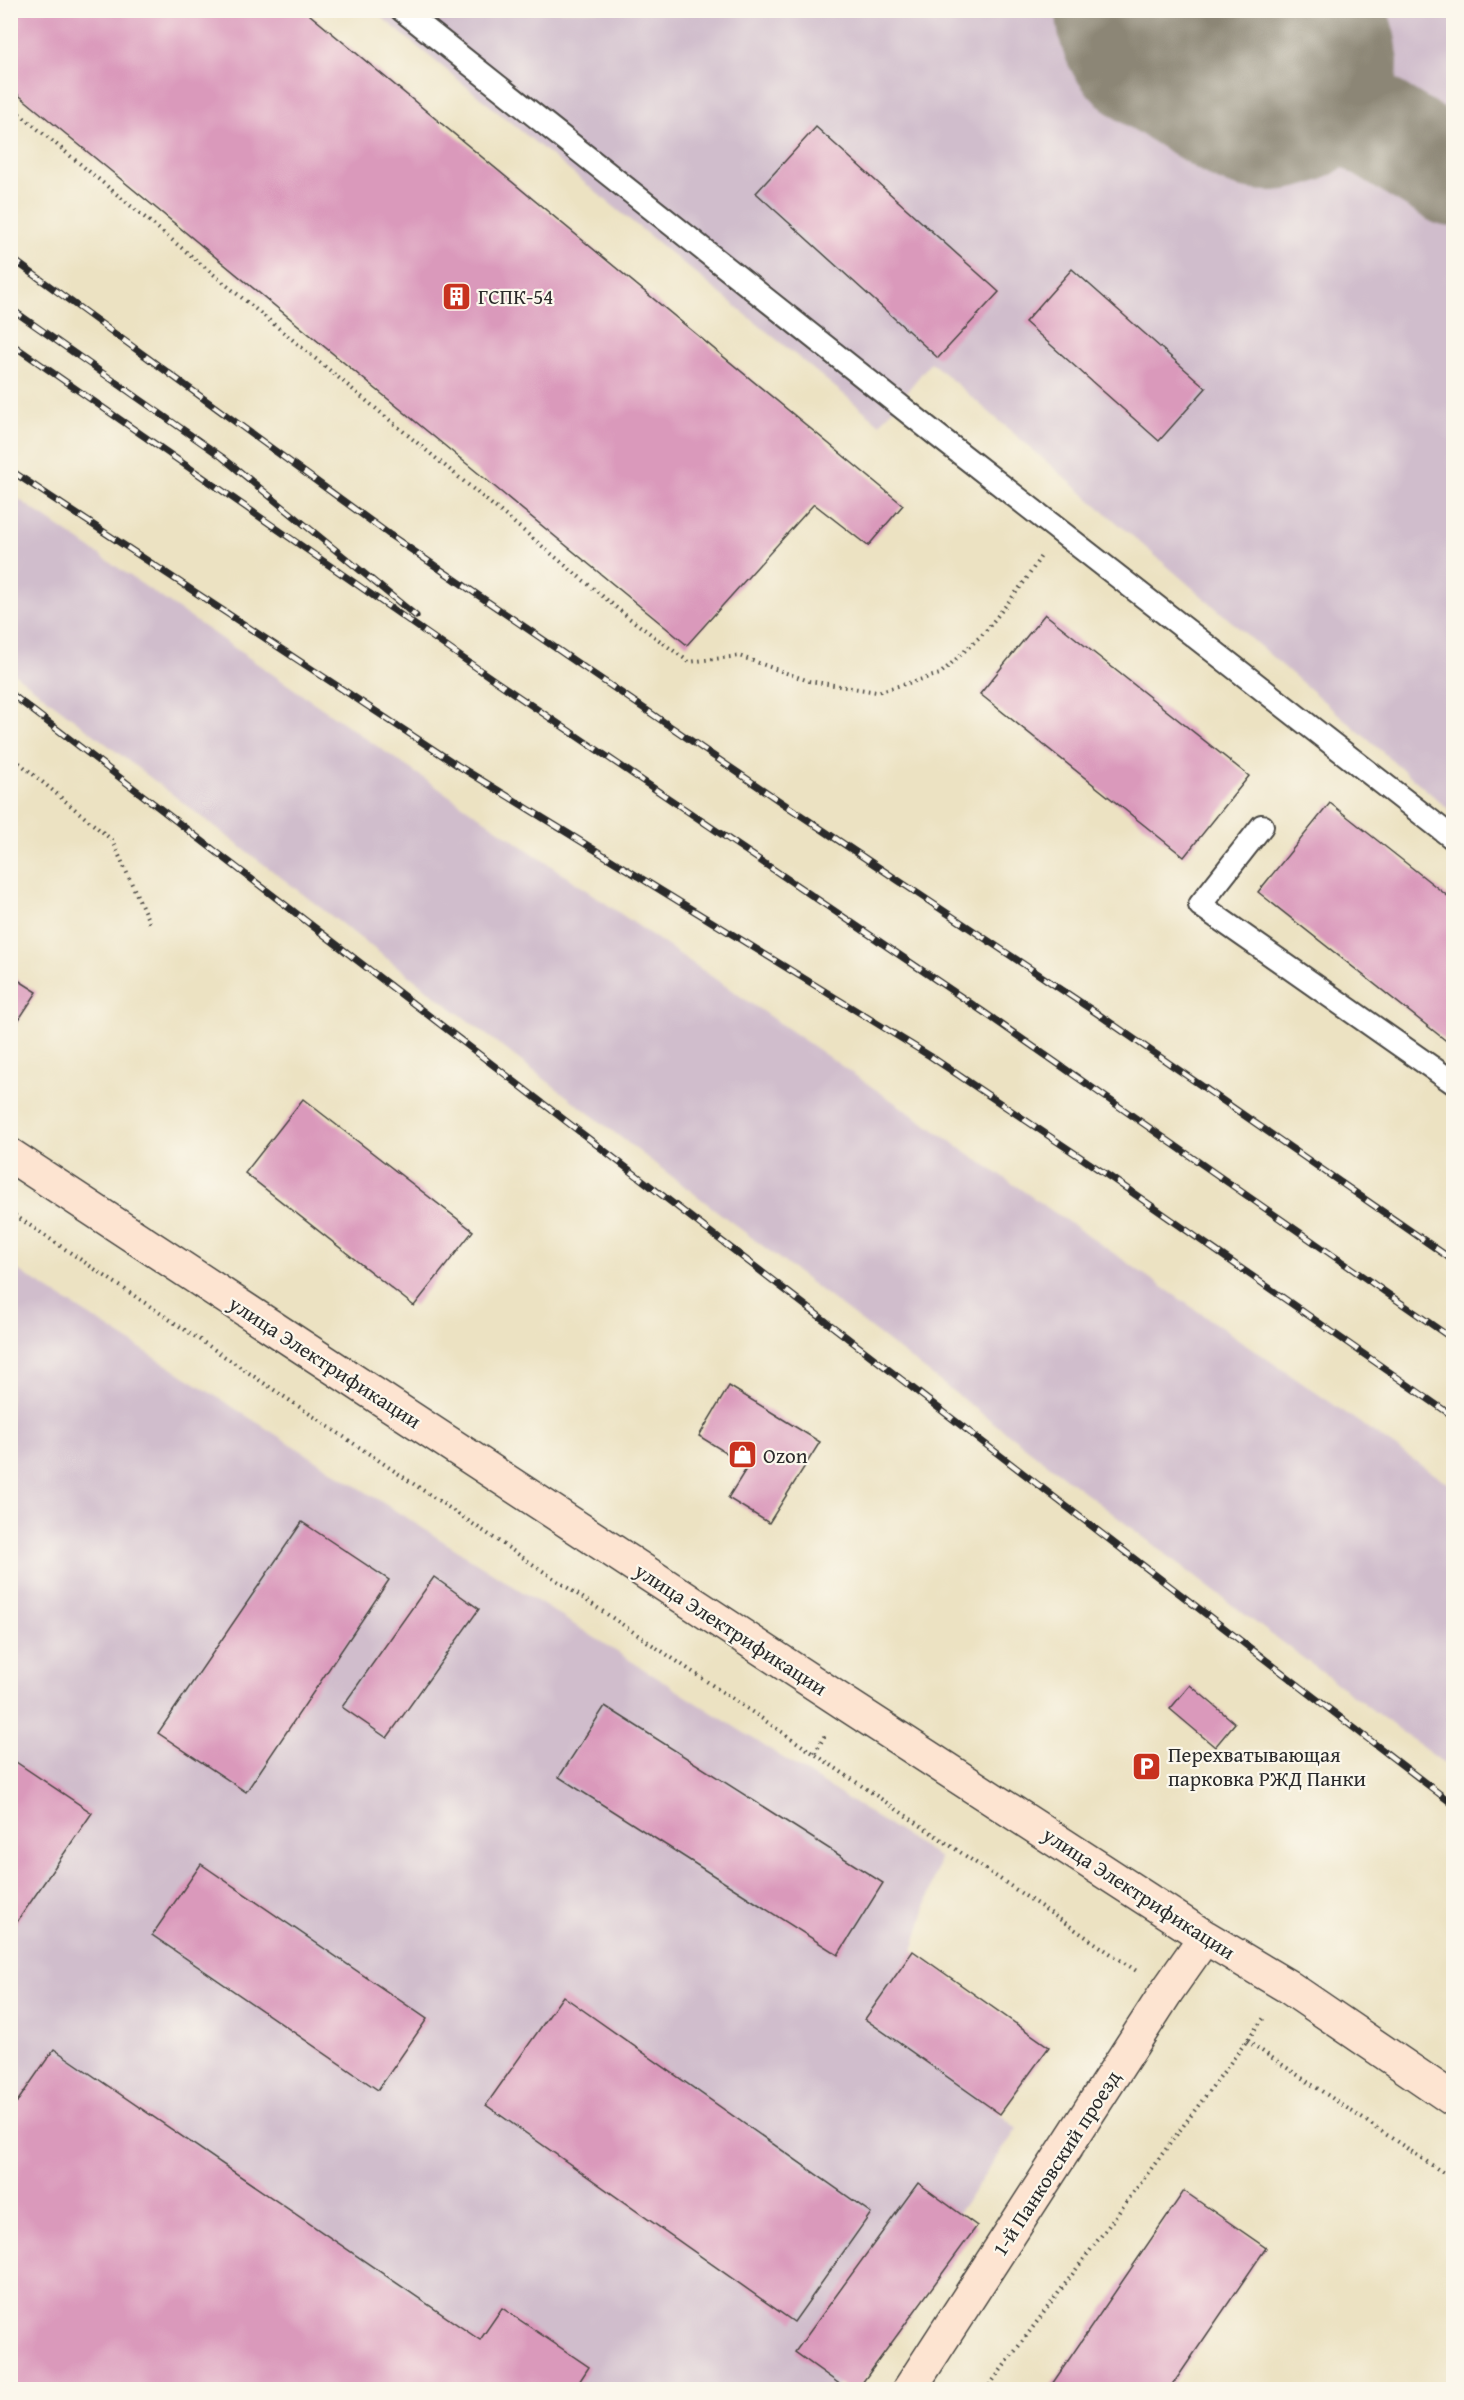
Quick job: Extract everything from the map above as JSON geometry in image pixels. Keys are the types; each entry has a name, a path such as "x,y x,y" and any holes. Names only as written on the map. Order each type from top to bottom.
{"main road":[{"name":"улица Электрификации","path":"10,1155 843,1702 1205,1937 1287,1986 1454,2100"},
{"name":"1-й Панковский проезд","path":"909,2390 1167,1991 1205,1937"}],"lane":[{"path":"402,10 1056,529 1454,839"},
{"path":"1263,826 1200,905 1454,1083"}],"path":[{"path":"10,106 629,618 689,662 739,656 808,681 878,692 940,674 984,633 1025,581 1056,529"},
{"path":"10,755 112,840 150,924"},
{"path":"10,1212 1140,1973"},
{"path":"986,2390 1247,2042 1454,2180"}],"shaded area":[{"path":"374,11 1453,11 1453,813 931,362 880,424"},
{"path":"11,494 1453,1487 1453,1770 1236,1608 11,671"},
{"path":"10,1265 940,1858 913,1951 865,2019 1000,2114 1017,2129 835,2389 11,2389"}],"building":[{"name":"ГСПК-54","path":"10,10 304,10 903,505 868,546 814,504 687,645 10,88"},
{"path":"816,127 999,292 938,358 756,193"},
{"path":"1072,269 1206,388 1159,441 1025,322"},
{"path":"1045,614 1249,776 1184,857 980,694"},
{"path":"1330,803 1454,901 1454,1047 1258,892"},
{"path":"10,975 37,992 10,1033"},
{"path":"303,1099 473,1231 414,1306 245,1173"},
{"path":"729,1386 820,1442 769,1523 728,1498 748,1466 699,1436"},
{"path":"302,1522 389,1580 246,1792 158,1733"},
{"path":"434,1577 479,1609 387,1738 342,1707"},
{"path":"1190,1685 1235,1723 1215,1747 1170,1709"},
{"path":"605,1706 883,1883 838,1955 559,1777"},
{"path":"10,1758 92,1813 10,1932"},
{"path":"201,1864 427,2019 378,2090 152,1935"},
{"path":"913,1951 1049,2047 1000,2114 865,2019"},
{"path":"563,1996 871,2213 794,2322 486,2105"},
{"path":"54,2049 480,2340 502,2308 589,2367 574,2390 10,2390 10,2112"},
{"path":"918,2183 977,2226 857,2390 848,2390 795,2352"},
{"path":"1184,2191 1266,2248 1169,2390 1048,2390"}],"taxiway":[{"path":"1269,62 1454,175"}],"runway":[{"path":"1185,10 1269,62"}],"railway":[{"path":"10,257 390,535 778,800 1098,1014 1454,1261"},
{"path":"10,308 222,457 416,616"},
{"path":"10,343 497,682 985,1013 1454,1340"},
{"path":"10,470 457,765 930,1056 1113,1179 1454,1417"},
{"path":"10,693 1454,1805"}],"place":[{"name":"ГСПК-54","path":"457,296"},
{"name":"Ozon","path":"742,1455"},
{"name":"Перехватывающая парковка РЖД Панки","path":"1147,1766"}]}
